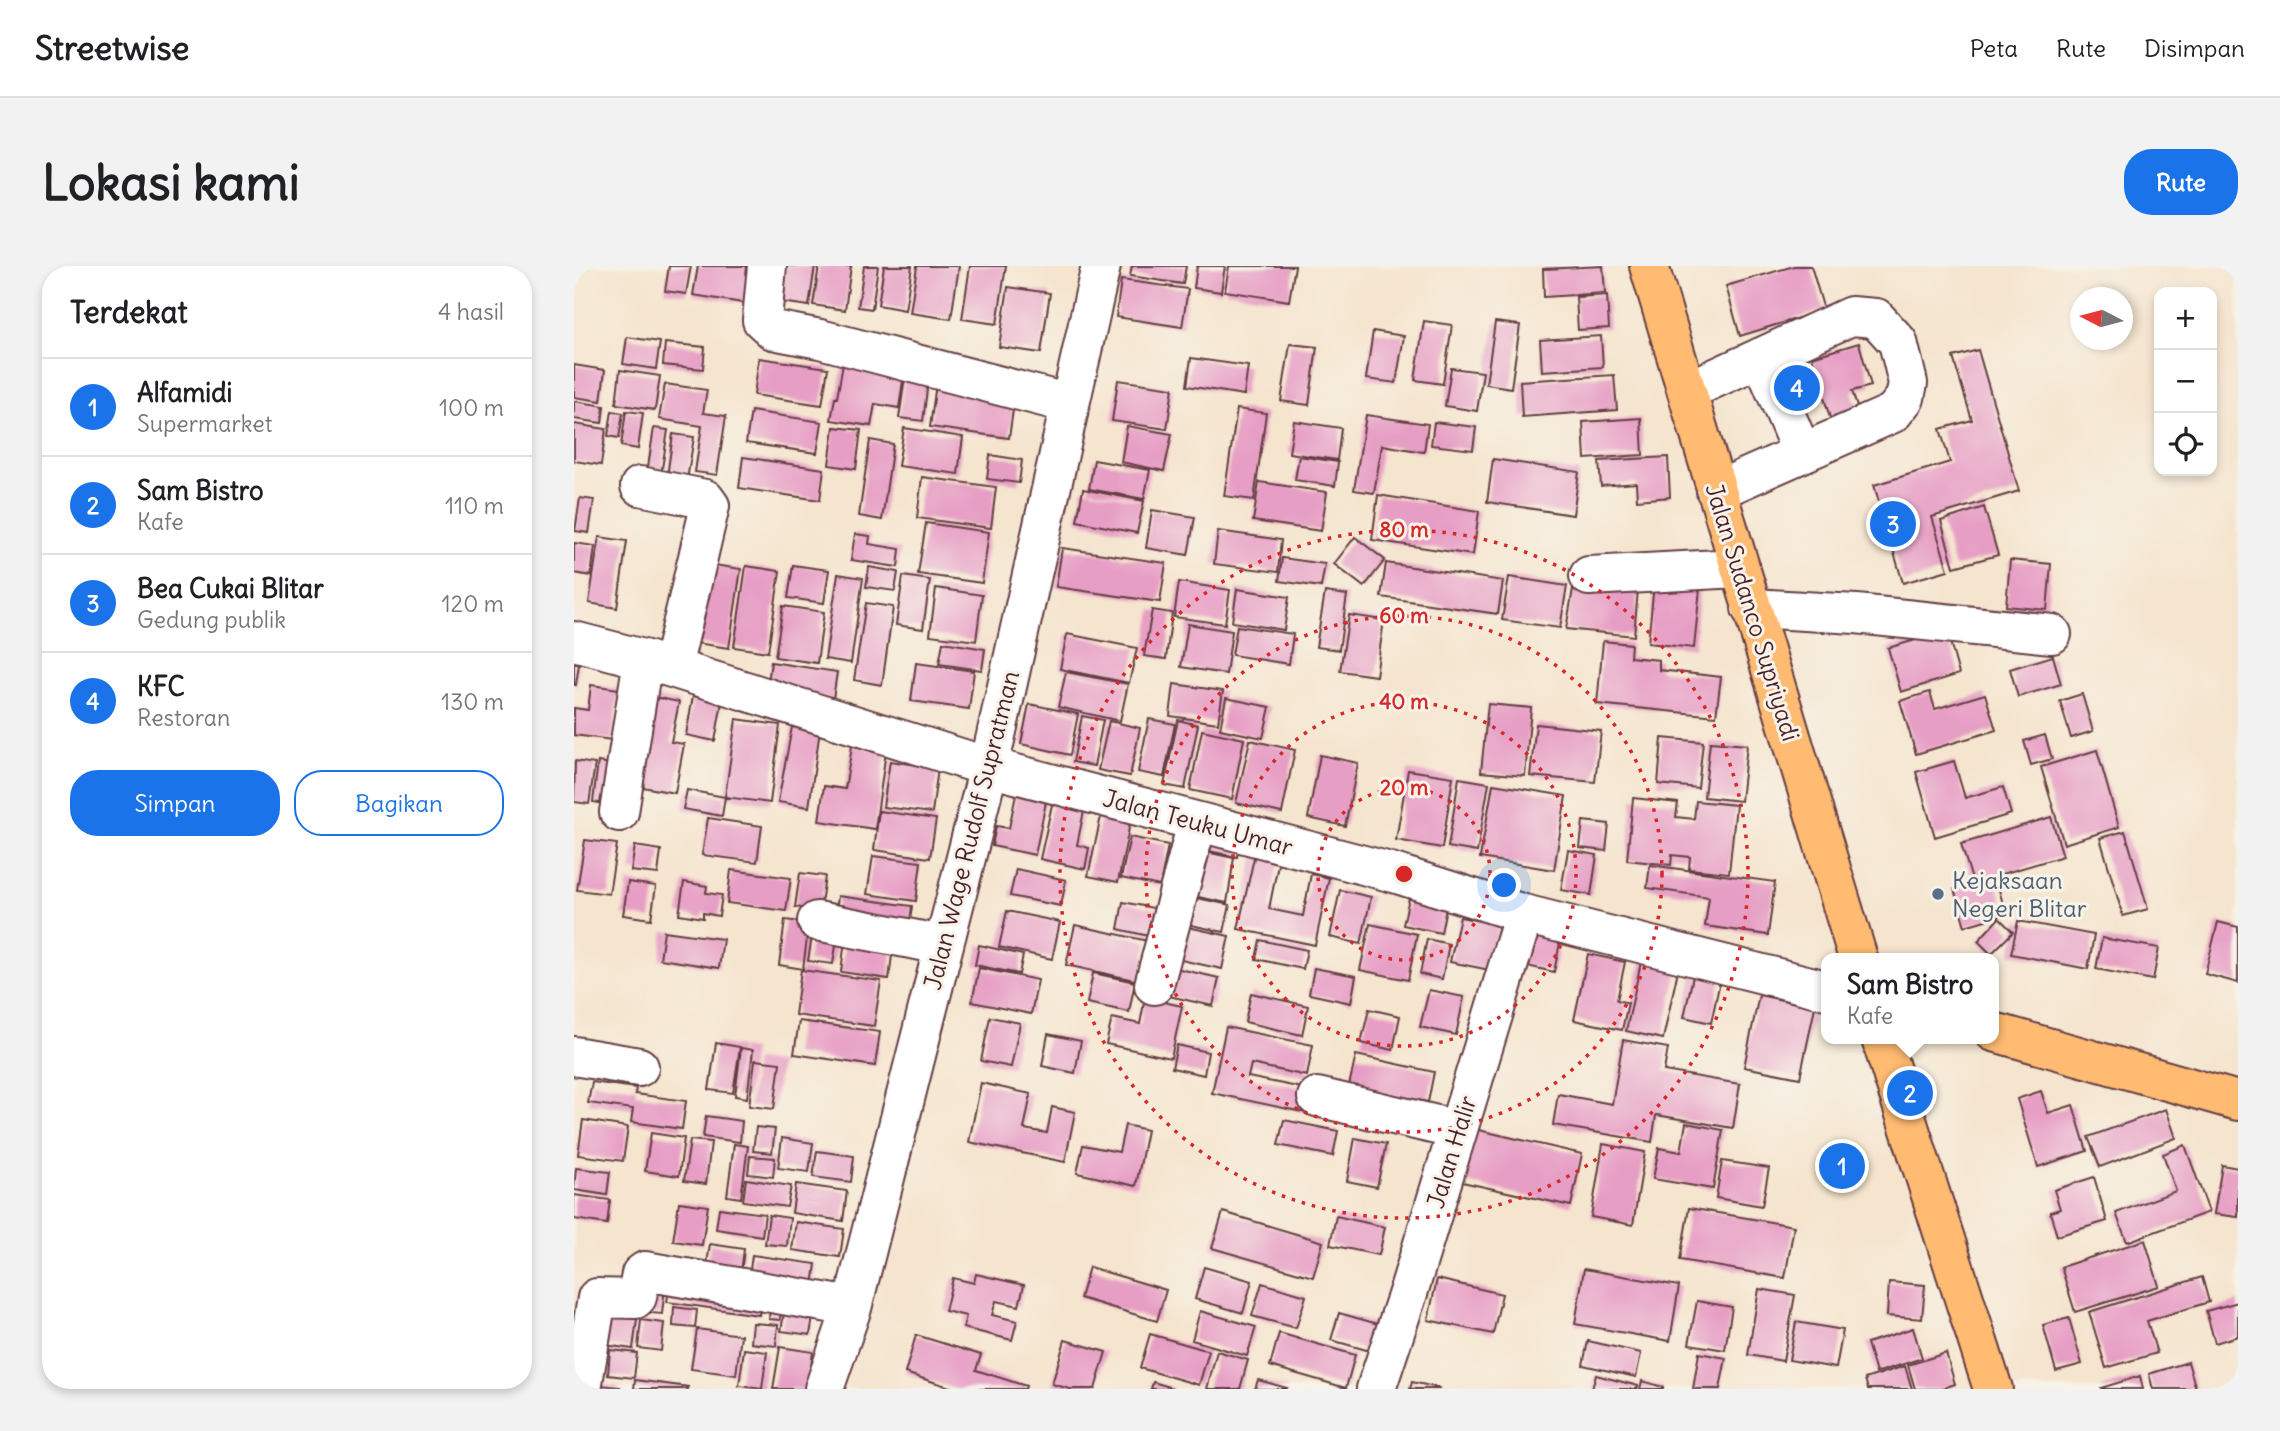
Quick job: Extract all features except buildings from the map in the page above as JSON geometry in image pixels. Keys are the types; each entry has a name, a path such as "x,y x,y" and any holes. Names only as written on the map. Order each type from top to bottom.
{"main road":[{"name":"Jalan Sudanco Supriyadi","path":"1649,266 1856,953"},
{"path":"1999,1033 2238,1101"},
{"path":"1883,1044 1993,1389"}],"street":[{"path":"767,266 762,320 773,330 820,339 1070,404"},
{"name":"Jalan Wage Rudolf Supratman","path":"824,1389 852,1307 989,767 1101,266"},
{"path":"1687,391 1851,316 1876,318 1898,342 1908,383 1905,398 1893,413 1716,491"},
{"path":"1761,357 1802,453"},
{"path":"620,812 658,663 710,506 705,499 640,486"},
{"path":"1589,576 1739,568"},
{"path":"1751,608 1856,614 2052,634"},
{"name":"Jalan Teuku Umar","path":"574,641 658,663 989,767 1394,873 1524,914 1821,989"},
{"path":"1154,985 1197,823"},
{"name":"Jalan Halir","path":"1376,1389 1524,914"},
{"path":"817,921 943,945"},
{"path":"574,1056 639,1067"},
{"path":"1317,1097 1458,1129"},
{"path":"582,1389 597,1298 635,1299 641,1274 645,1271 852,1307"}],"place":[{"name":"KFC","path":"1797,388"},
{"name":"Bea Cukai Blitar","path":"1893,524"},
{"name":"Kejaksaan Negeri Blitar","path":"1938,894"},
{"name":"Sam Bistro","path":"1910,1093"},
{"name":"Alfamidi","path":"1842,1166"}]}
